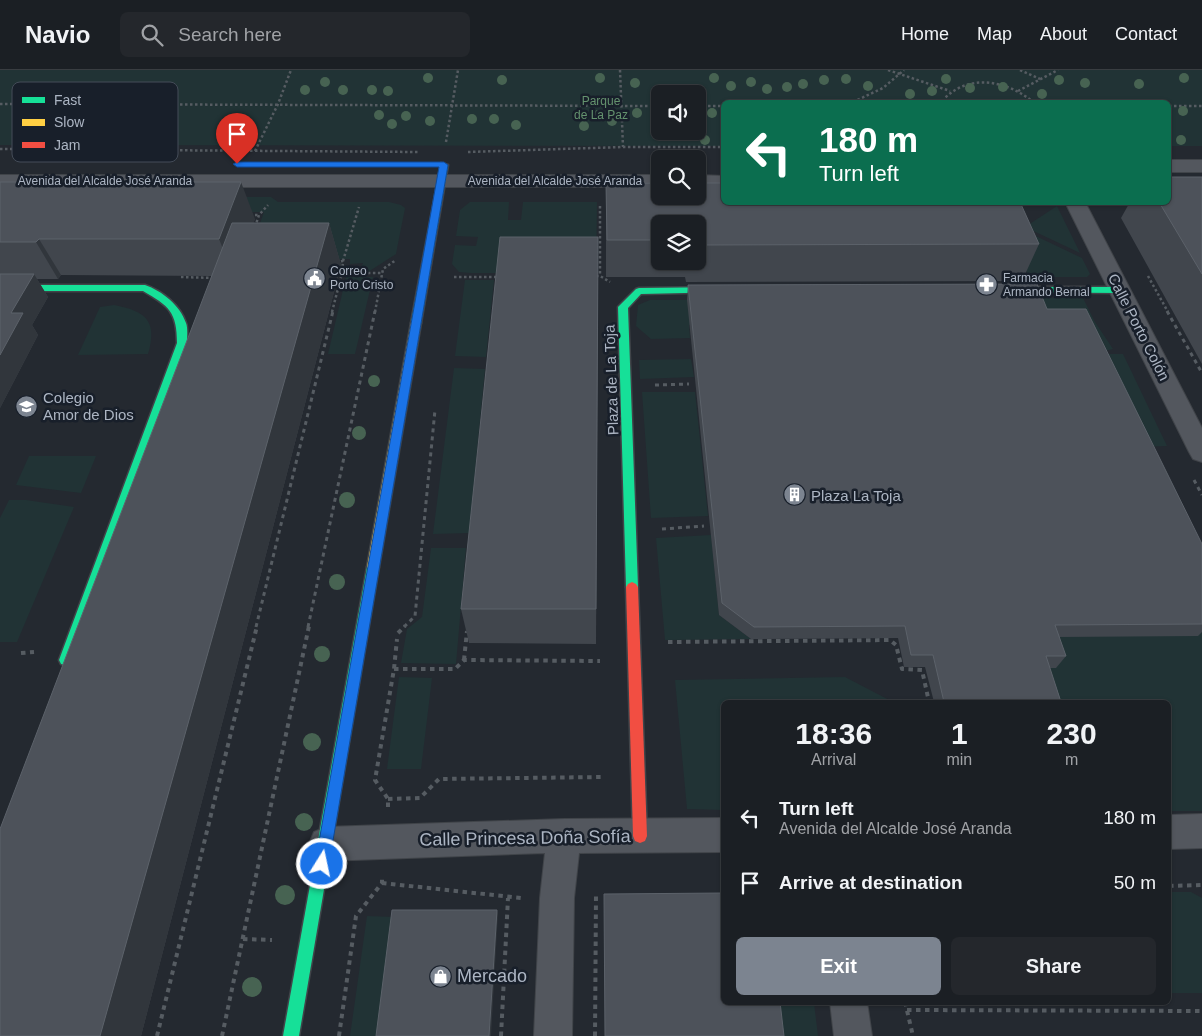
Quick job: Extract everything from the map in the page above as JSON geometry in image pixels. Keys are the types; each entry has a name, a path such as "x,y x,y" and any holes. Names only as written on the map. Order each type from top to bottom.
{"street":[{"name":"Avenida del Alcalde José Aranda","path":"0,164 442,173 651,181"},
{"name":"Avenida del Alcalde José Aranda","path":"0,181 442,173 651,165"},
{"path":"706,165 721,165"},
{"path":"1171,166 1201,168"},
{"path":"291,1036 442,173"},
{"path":"706,181 721,182"},
{"name":"Calle Porto Colón","path":"1077,205 1202,452"},
{"path":"0,288 145,288 160,295 172,305 181,321 182,343 62,669"},
{"name":"Plaza de La Toja","path":"640,836 623,307 639,291 736,290"},
{"path":"992,290 1120,290"},
{"path":"1171,832 1202,831"},
{"name":"Calle Princesa Doña Sofía","path":"326,844 564,836 721,835"},
{"path":"553,1036 557,898 564,836"},
{"path":"848,1005 853,1036"}],"path":[{"path":"255,151 278,104 291,70"},
{"path":"446,143 458,70"},
{"path":"620,70 623,147"},
{"path":"888,70 950,91"},
{"path":"856,100 883,88 904,70"},
{"path":"1020,70 1040,79"},
{"path":"1017,91 1058,70"},
{"path":"946,100 950,91 972,83 988,83 1017,91 1030,100"},
{"path":"178,104 651,106"},
{"path":"706,106 721,106"},
{"path":"1171,106 1202,106"},
{"path":"462,152 623,147 721,147"},
{"path":"178,151 423,152"},
{"path":"600,204 600,276"},
{"path":"157,1036 342,273 343,262 359,205"},
{"path":"242,215 259,215 254,231"},
{"path":"222,1036 383,273 384,269 403,255"},
{"path":"335,262 343,262"},
{"path":"342,273 383,273"},
{"path":"591,276 600,276 614,286"},
{"path":"448,277 499,277 498,286"},
{"path":"646,385 689,384"},
{"path":"339,1036 356,916 382,883 388,799 375,780 394,669 398,631 415,616 436,403"},
{"path":"653,529 704,526"},
{"path":"394,669 455,669 464,660 467,630"},
{"path":"660,642 890,640 896,645 902,669 922,670 929,700"},
{"path":"464,660 604,661"},
{"path":"600,836 604,767"},
{"path":"388,799 420,798 438,778 604,777 638,773"},
{"path":"1171,886 1202,885"},
{"path":"595,1036 596,893"},
{"path":"501,1036 508,898"},
{"path":"906,1005 913,1036"},
{"path":"907,1010 1202,1012"}],"green space":[{"name":"Parque de La Paz","path":"0,70 1202,70 1202,146 1171,146 1171,100 721,100 721,146 178,145 178,82 12,82 12,145 0,145"},
{"path":"162,197 271,197 278,202 389,202 405,208 396,254 368,272 360,270 363,263 350,264 350,259 247,260 264,212 155,212"},
{"path":"470,202 509,202 508,220 521,220 523,202 597,202 596,273 459,272 452,264 455,245 476,246 478,237 456,236 460,210"},
{"path":"1057,206 1080,253 1025,227"},
{"path":"1021,229 1082,258 1090,274 1087,277 1029,277 1011,236"},
{"path":"346,277 373,277 355,354 328,354"},
{"path":"465,280 494,280 486,357 455,356"},
{"path":"1083,298 1095,322 1113,349 1105,351 718,325 689,325 690,338 651,339 636,326 638,305 650,300"},
{"path":"114,305 134,310 146,319 150,325 151,333 148,354 78,355 100,307"},
{"path":"1102,354 1123,354 1167,446 1137,447"},
{"path":"691,359 694,377 640,379 639,360"},
{"path":"454,368 485,369 469,533 433,534"},
{"path":"642,392 695,392 708,516 651,518"},
{"path":"29,456 96,456 81,493 16,485"},
{"path":"9,500 26,500 74,507 17,642 0,642 0,518"},
{"path":"711,535 719,615 751,639 665,640 656,538"},
{"path":"431,548 466,548 456,664 401,663 407,629 422,617"},
{"path":"1202,631 1202,811 1171,811 1171,700 1046,700 1036,667 1055,667 1046,637"},
{"path":"399,677 432,678 421,769 387,769"},
{"path":"845,677 889,700 721,700 721,810 687,809 675,680"},
{"path":"1171,892 1191,892 1202,898 1202,993 1171,993"},
{"path":"367,916 394,917 379,1036 350,1036"},
{"path":"779,1005 814,1005 818,1036 782,1036"}],"building":[{"path":"1171,177 1202,177 1202,274 1161,205 1171,205"},
{"path":"0,182 241,182 219,239 39,239 36,242 0,242"},
{"path":"651,183 651,205 706,205 706,183 721,183 721,205 1021,205 1039,244 706,245 706,215 651,215 651,240 607,240 606,184"},
{"path":"232,223 329,223 100,1036 0,1036 0,829"},
{"path":"500,237 598,237 596,609 461,609"},
{"path":"0,274 34,274 11,313 23,313 0,355"},
{"name":"Plaza La Toja","path":"1037,284 1047,309 1086,309 1202,544 1202,624 1055,625 1066,656 1046,656 1060,700 944,700 933,655 911,655 905,626 754,627 722,603 688,285"},
{"path":"721,893 721,1005 780,1005 784,1036 605,1036 604,894"},
{"name":"Mercado","path":"392,910 497,910 489,1036 376,1036"}],"traffic: fast":[{"path":"416,323 444,165"},
{"path":"0,288 145,288 161,297 174,309 182,324 182,343 65,660"},
{"path":"632,587 623,307 639,291 726,290"},
{"path":"1002,290 1120,290"},
{"path":"291,1036 373,567"}],"traffic: slow":[{"path":"373,567 416,323"}],"traffic: jam":[{"path":"632,587 640,836"}],"place":[{"name":"Correo Porto Cristo","path":"314,278"},
{"name":"Farmacia Armando Bernal","path":"987,285"},
{"name":"Colegio Amor de Dios","path":"27,406"},
{"name":"Plaza La Toja","path":"795,495"},
{"name":"Mercado","path":"441,976"}],"route":[{"path":"237,164 444,165 322,864"}]}
